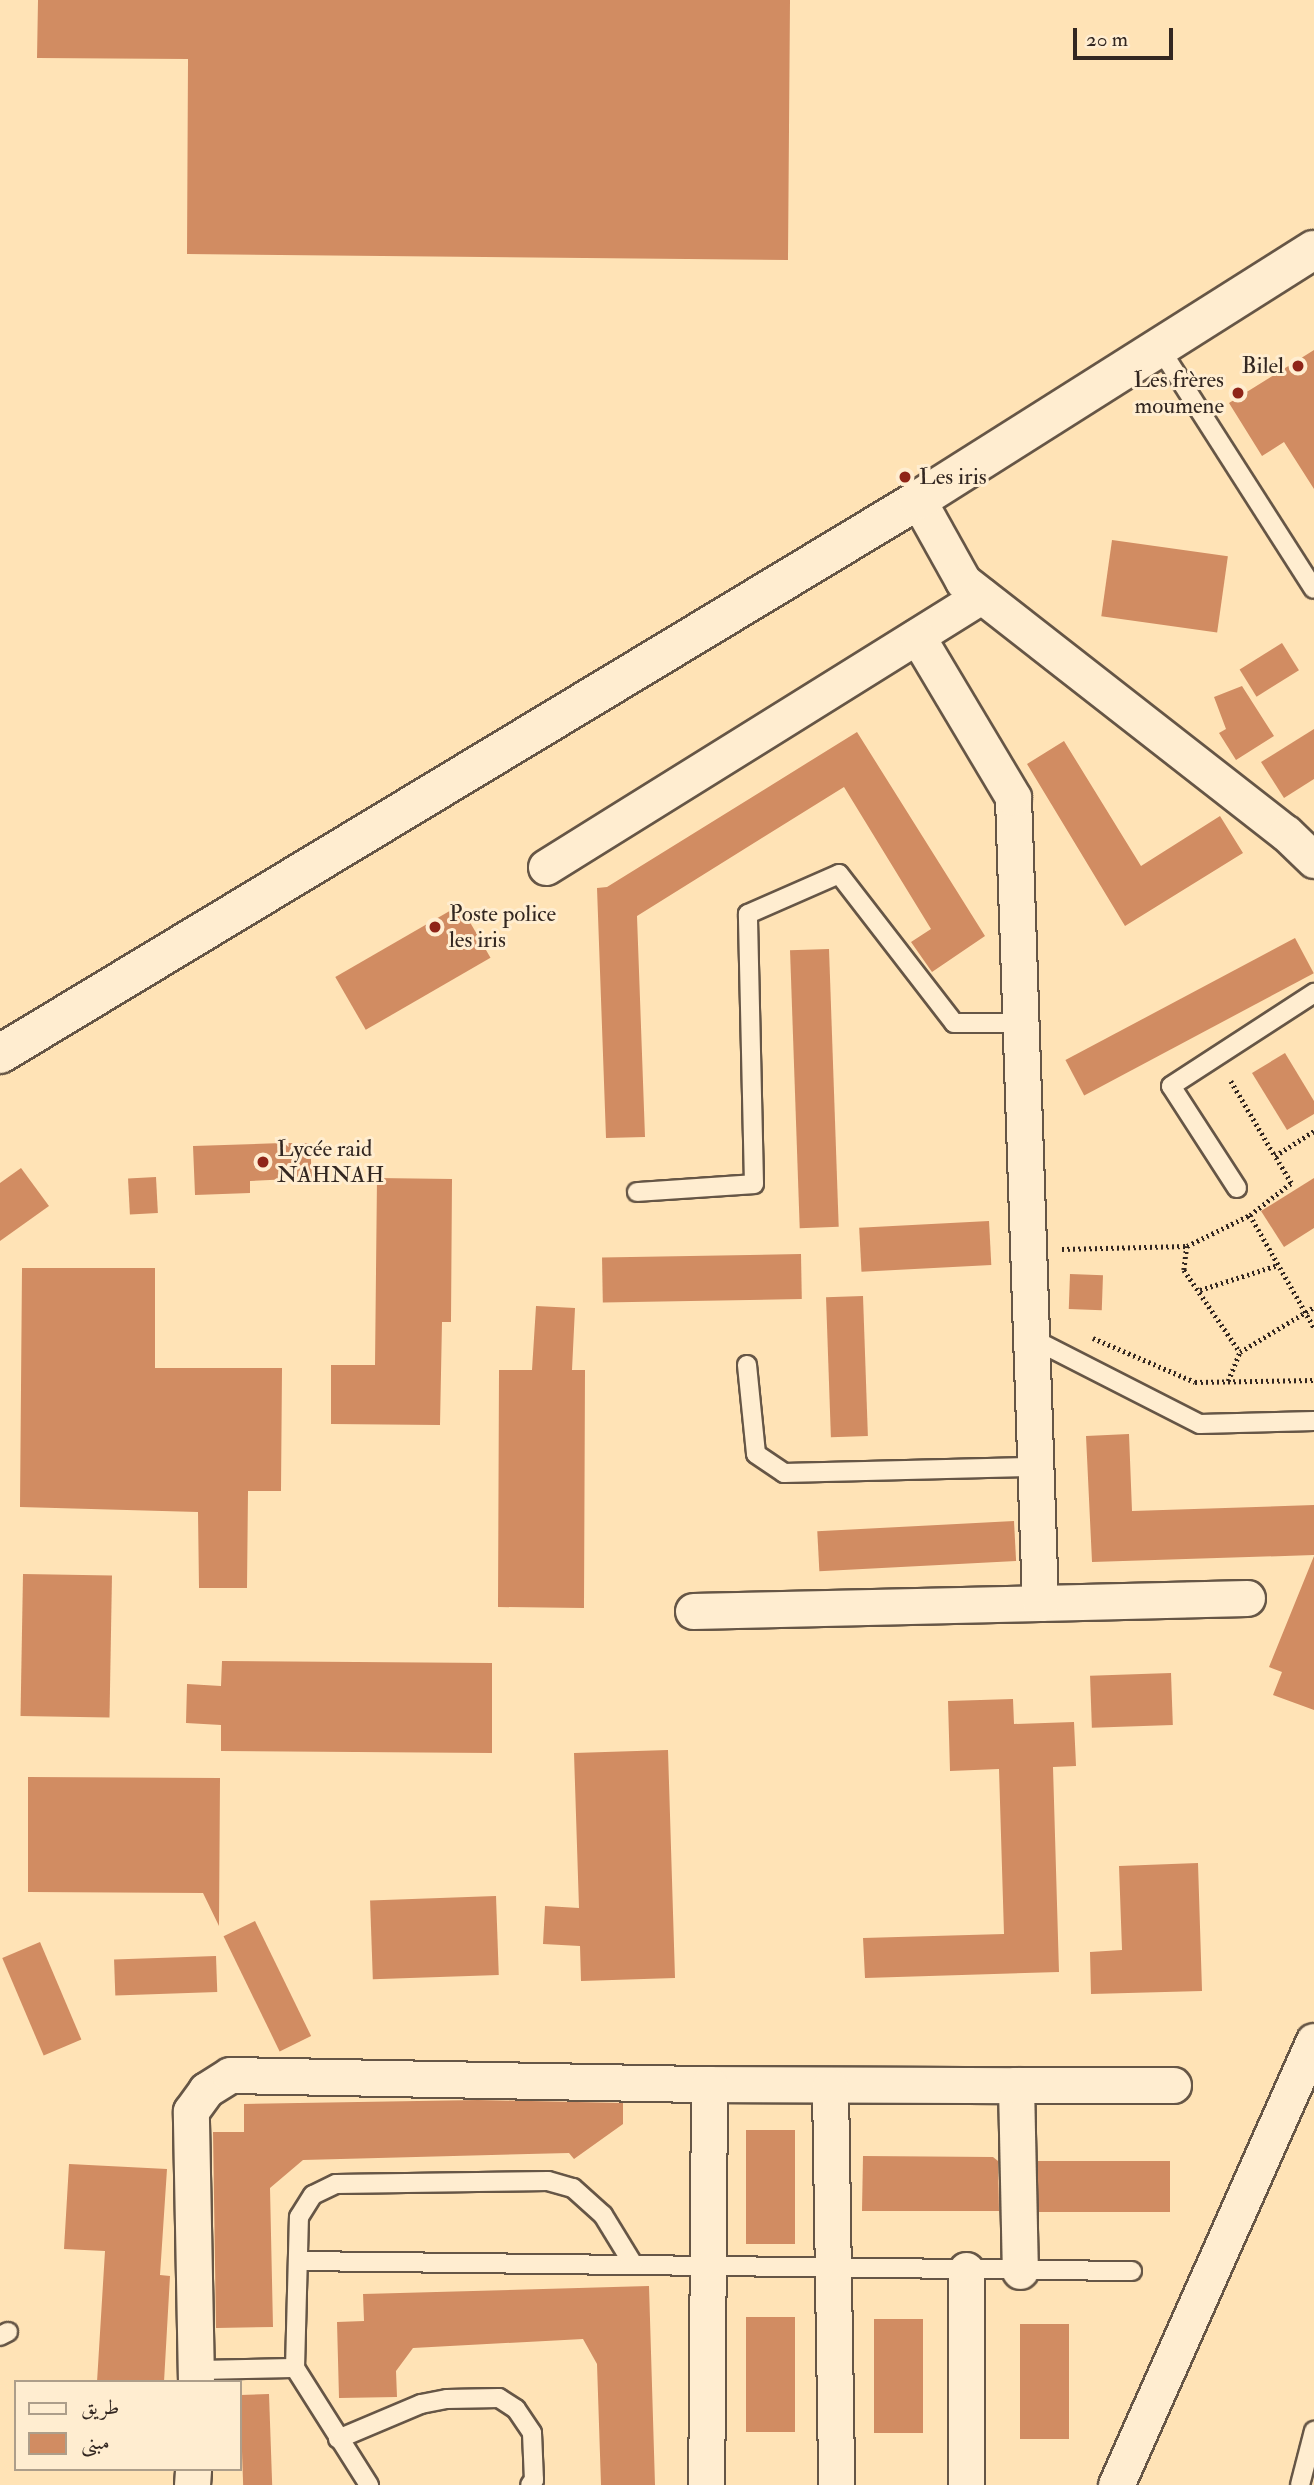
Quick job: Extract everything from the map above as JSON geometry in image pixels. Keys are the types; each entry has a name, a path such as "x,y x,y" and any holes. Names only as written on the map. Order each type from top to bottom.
{"street":[{"path":"0,1054 918,500 1314,250"},
{"path":"918,500 963,581 1286,833 1314,860"},
{"path":"547,867 981,596"},
{"path":"917,636 1013,797 1038,1467 1040,1603"},
{"path":"693,1611 1247,1598"},
{"path":"1115,2485 1314,2041"},
{"path":"197,2376 191,2111 206,2090 230,2075 830,2088 1173,2085"},
{"path":"706,2485 709,2084"},
{"path":"1016,2085 1020,2271"},
{"path":"830,2088 836,2485"},
{"path":"966,2270 966,2485"}],"lane":[{"path":"1159,347 1314,589"},
{"path":"637,1192 754,1184 748,914 839,874 954,1023 1021,1023"},
{"path":"1237,1188 1171,1086 1314,993"},
{"path":"1033,1339 1200,1424 1314,1421"},
{"path":"747,1365 756,1454 784,1473 1038,1467"},
{"path":"369,2485 296,2368 299,2217 313,2195 335,2184 548,2181 573,2188 603,2215 634,2264"},
{"path":"298,2261 1020,2271 1132,2270"},
{"path":"197,2376 296,2368"},
{"path":"338,2439 421,2404 447,2399 499,2398 516,2409 533,2432 534,2480 530,2485"},
{"path":"1300,2485 1314,2431"}],"path":[{"path":"1030,1250 1187,1246 1250,1215 1291,1183 1229,1082 1240,1075"},
{"path":"1275,1156 1314,1131"},
{"path":"1250,1215 1314,1327"},
{"path":"1187,1246 1184,1270 1240,1352"},
{"path":"1200,1290 1278,1265"},
{"path":"1228,1381 1240,1352 1314,1307"},
{"path":"1089,1336 1195,1382 1314,1380"}],"building":[{"path":"38,0 790,0 788,260 187,254 188,59 37,58"},
{"path":"1314,350 1314,489 1284,442 1262,456 1229,403"},
{"path":"1112,540 1228,556 1217,633 1101,616"},
{"path":"1282,643 1299,670 1257,697 1240,669"},
{"path":"1242,686 1274,736 1236,760 1219,733 1226,729 1214,697"},
{"path":"1314,729 1314,779 1284,798 1261,762"},
{"path":"857,732 985,936 932,972 911,942 931,929 844,787 637,916 645,1137 606,1138 597,888 607,887"},
{"path":"1064,741 1141,866 1220,816 1243,853 1125,926 1027,764"},
{"path":"460,905 490,958 366,1030 335,977"},
{"path":"1295,938 1314,973 1084,1095 1065,1060"},
{"path":"829,949 839,1227 800,1228 790,950"},
{"path":"1285,1053 1314,1101 1314,1114 1287,1130 1252,1073"},
{"path":"310,1143 312,1178 250,1181 250,1193 195,1195 193,1146"},
{"path":"21,1168 49,1206 0,1241 0,1183"},
{"path":"156,1177 158,1213 130,1214 128,1178"},
{"path":"377,1178 452,1179 451,1322 442,1322 440,1425 331,1424 331,1365 375,1365"},
{"path":"1314,1178 1314,1228 1284,1247 1261,1211"},
{"path":"989,1221 991,1265 861,1272 859,1228"},
{"path":"801,1254 802,1299 603,1302 602,1257"},
{"path":"22,1268 155,1268 155,1368 282,1368 281,1491 248,1491 247,1588 199,1588 198,1512 20,1507"},
{"path":"1070,1274 1103,1275 1102,1310 1069,1309"},
{"path":"863,1296 868,1436 831,1437 826,1297"},
{"path":"536,1306 575,1308 572,1370 585,1370 584,1608 498,1607 499,1370 532,1370"},
{"path":"1129,1434 1132,1511 1314,1505 1314,1555 1092,1562 1086,1436"},
{"path":"1014,1521 1016,1561 819,1571 817,1531"},
{"path":"1314,1556 1314,1710 1273,1695 1282,1672 1269,1667"},
{"path":"23,1574 112,1576 110,1718 21,1716"},
{"path":"222,1661 492,1663 492,1753 221,1751 221,1725 186,1723 187,1684 221,1686"},
{"path":"1171,1673 1173,1725 1092,1728 1090,1676"},
{"path":"1013,1699 1014,1724 1074,1722 1076,1766 1053,1767 1059,1972 865,1978 863,1938 1004,1934 999,1769 950,1771 948,1701"},
{"path":"668,1750 675,1978 581,1981 580,1946 543,1944 545,1906 579,1908 574,1753"},
{"path":"28,1777 220,1778 219,1926 203,1893 28,1892"},
{"path":"1198,1863 1202,1991 1091,1994 1090,1952 1122,1950 1119,1866"},
{"path":"496,1896 499,1975 373,1979 370,1900"},
{"path":"255,1921 311,2036 280,2051 224,1936"},
{"path":"40,1942 81,2040 44,2056 2,1958"},
{"path":"216,1956 217,1992 115,1996 114,1960"},
{"path":"478,2100 623,2103 623,2124 574,2159 569,2153 303,2160 270,2188 273,2327 216,2328 213,2132 244,2132 244,2104"},
{"path":"746,2130 795,2130 795,2244 746,2244"},
{"path":"863,2156 993,2157 998,2161 999,2211 862,2211"},
{"path":"1038,2161 1170,2161 1170,2212 1038,2212"},
{"path":"69,2164 167,2169 160,2275 170,2276 164,2380 97,2380 105,2251 64,2249"},
{"path":"649,2286 655,2485 601,2485 597,2364 583,2339 413,2348 396,2371 397,2397 339,2398 337,2322 364,2321 363,2294"},
{"path":"746,2317 795,2317 795,2432 746,2432"},
{"path":"874,2319 923,2319 923,2433 874,2433"},
{"path":"1020,2324 1069,2324 1069,2439 1020,2439"},
{"path":"269,2394 272,2485 243,2485 242,2395"}],"place":[{"name":"Bilel","path":"1298,366"},
{"name":"Les frères moumene","path":"1238,393"},
{"name":"Les iris","path":"905,477"},
{"name":"Poste police les iris","path":"435,927"},
{"name":"Lycée raid NAHNAH","path":"263,1162"}]}
